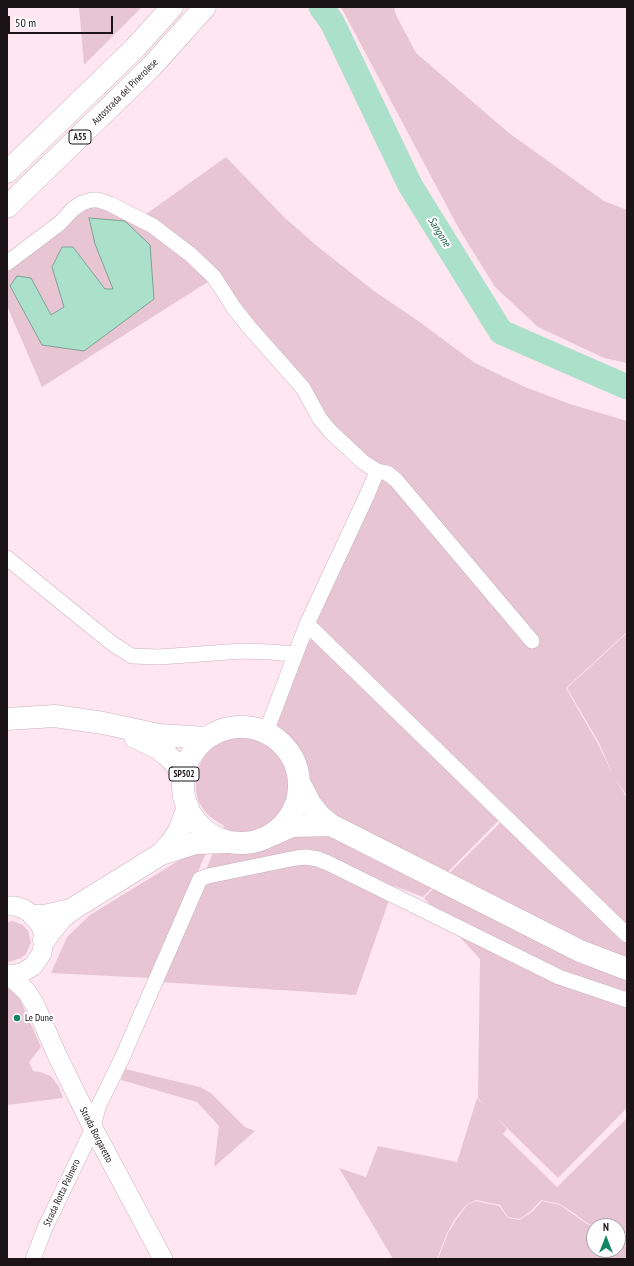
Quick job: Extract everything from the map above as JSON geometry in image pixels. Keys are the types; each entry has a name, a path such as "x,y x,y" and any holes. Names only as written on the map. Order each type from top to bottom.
{"main road":[{"name":"A55","path":"7,172 135,48 172,7"},
{"name":"Autostrada del Pinerolese","path":"7,207 152,66 206,7"},
{"name":"SP502","path":"7,719 55,716 103,723 159,735 207,738"},
{"name":"SP502","path":"103,723 158,748 174,762 184,777"},
{"name":"SP502","path":"273,834 282,826 292,812 299,796 300,784 297,768 290,753 279,741 266,732 251,728 235,727 220,731 207,738 196,749 188,762 184,777 184,792 188,807 193,818 205,830 220,839 231,842 245,843 260,840 292,826 331,825"},
{"name":"SP502","path":"300,784 311,805 320,816 331,825 580,951 627,969"},
{"path":"161,854 179,831 188,807"},
{"path":"44,940 60,919 71,910 161,854 195,843 231,842"},
{"path":"34,916 44,916 71,910"}],"street":[{"path":"7,263 60,223 73,209 82,203 91,200 98,200 110,204 153,226 191,255 214,277 248,327 303,388 323,423 330,432 363,462 377,471 387,473 396,480 532,641"},
{"path":"266,732 294,654 377,471"},
{"path":"7,558 113,644 132,656 159,657 242,651 294,654"},
{"path":"307,624 627,935"},
{"name":"Strada Rotta Palmero","path":"33,1259 45,1228 93,1128 98,1107 122,1058 200,878 296,858 306,857 318,859 344,870 559,977 627,1000"},
{"path":"7,906 15,906 24,909 34,916 42,928 44,940 42,953 33,966 22,973 8,975"},
{"name":"Strada Borgaretto","path":"33,966 33,991 36,1007"},
{"name":"Strada Borgaretto","path":"8,975 27,992 36,1007 56,1055 163,1259"}],"shaded area":[{"path":"79,7 142,7 84,65"},
{"path":"341,7 394,7 396,15 416,53 509,133 604,201 627,210 627,363 604,358 538,327 495,287 459,229"},
{"path":"226,157 284,217 317,246 374,291 417,320 475,363 525,387 570,404 627,421 627,632 566,688 627,798 627,928 312,622 375,465 332,430 236,307 142,217"},
{"path":"93,205 108,207 151,230 211,280 42,387 7,306 7,268 75,213","holes":["95,244 154,299 42,345 31,278 51,315 64,307 52,267 73,247 105,289 114,290"]},
{"path":"89,218 125,221 150,245 154,299 84,351 42,345 10,286 17,276 31,278 51,315 64,307 52,267 62,247 73,247 105,289 113,289 95,244"},
{"path":"627,633 627,796 614,777 599,743 567,688"},
{"path":"315,638 501,818 423,897 394,886 356,995 160,982 224,826 209,816 198,800 196,781 197,771 201,762 213,747 222,742 241,737 259,741 294,654 307,642"},
{"path":"503,820 627,940 627,1108 558,1178 497,1118 507,1129 503,1134 557,1187 627,1118 627,1233 626,1218 586,1218 586,1222 560,1204 541,1200 532,1210 520,1219 508,1217 500,1205 476,1200 466,1205 455,1219 447,1233 437,1259 393,1259 339,1168 366,1177 378,1146 457,1162 477,1098 484,1105 478,1098 480,959 424,898"},
{"path":"208,849 150,978 51,973 67,937 90,915 191,853"},
{"path":"13,921 24,926 28,931 31,942 26,954 21,958 9,962 7,961 7,922"},
{"name":"Le Dune","path":"7,987 15,988 41,1047 29,1062 33,1071 51,1076 59,1087 63,1098 7,1105"},
{"path":"125,1069 200,1087 211,1093 245,1127 255,1131 214,1167 219,1126 197,1102 121,1080"},
{"path":"476,1201 499,1206 508,1218 520,1220 533,1211 542,1201 560,1205 586,1223 586,1258 626,1258 627,1234 627,1259 438,1259 448,1233 467,1205"}],"waterway":[{"name":"Sangone","path":"321,7 332,22 410,185 501,332 627,387"}],"place":[{"name":"Le Dune","path":"17,1018"}]}
